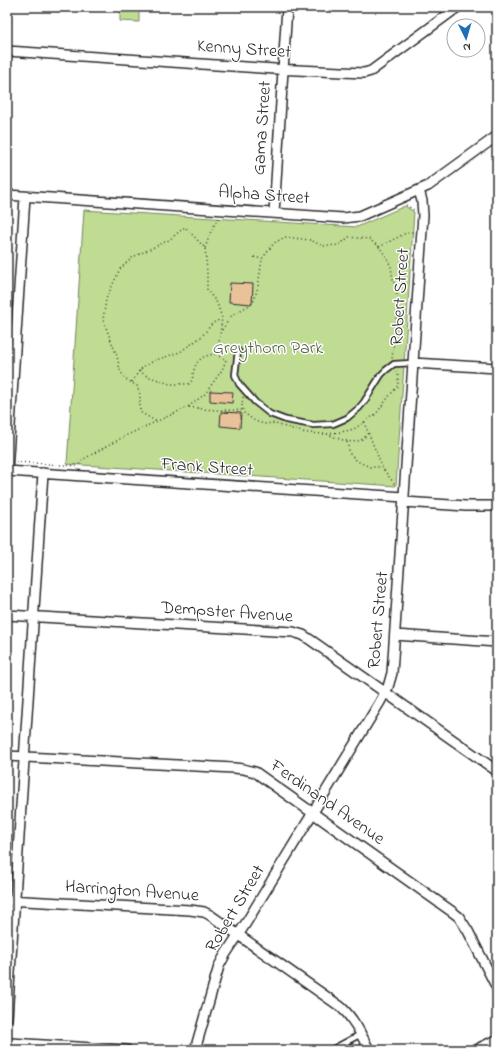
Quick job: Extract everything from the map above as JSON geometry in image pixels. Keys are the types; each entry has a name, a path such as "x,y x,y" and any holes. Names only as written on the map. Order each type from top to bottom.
{"main road":[{"path":"482,1050 497,1043"}],"street":[{"name":"Gama Street","path":"274,213 287,7"},
{"name":"Kenny Street","path":"7,51 357,74 368,72 458,7"},
{"name":"Alpha Street","path":"7,195 343,218 357,217 420,194 497,136"},
{"name":"Robert Street","path":"195,1050 220,966 225,955 385,692 392,673 423,215 420,194"},
{"path":"7,468 25,197"},
{"path":"413,363 497,368"},
{"name":"Frank Street","path":"7,468 43,473 404,499 466,506 497,506"},
{"path":"7,1018 11,900 24,757 43,473"},
{"name":"Dempster Avenue","path":"7,615 293,632 303,635 497,771"},
{"path":"395,635 497,642"},
{"name":"Ferdinand Avenue","path":"7,756 243,769 255,772 454,912 459,917 468,932 497,988"},
{"name":"Harrington Avenue","path":"11,900 204,912 215,918 341,1007 352,1019 369,1050"},
{"path":"7,1044 127,1050"}],"lane":[{"path":"238,351 235,375 239,384 255,402 270,414 286,420 313,425 325,425 340,421 352,414 364,402 381,375 386,370 394,364 413,363"},
{"path":"330,1050 361,1034"}],"path":[{"path":"415,211 406,205 420,194"},
{"path":"7,468 78,466 89,456 125,436 188,407 205,394 222,370 226,360 220,357 218,351 222,318 217,303 207,290 205,248 211,231 219,217"},
{"path":"156,422 140,412 140,395 137,386 124,378 120,370 117,356 103,320 106,299 120,269 133,257 169,240 185,227 205,248"},
{"path":"379,248 406,233 414,232"},
{"path":"221,331 232,316 253,303 258,287 262,259 274,243 285,237 310,240 323,246 338,245 349,237 369,239 386,256 391,267 392,279 398,296 392,356 398,375 398,386 376,414 354,429 325,434 306,433 272,423 264,424 255,421 244,413 243,397 238,388 239,384"},
{"path":"254,257 262,259"},
{"path":"132,382 144,366 156,360 180,352 201,337 213,323 222,318"},
{"path":"139,371 147,376 170,384 189,384 192,380 194,369 202,357 212,354 219,354"},
{"path":"188,407 204,410 243,410"},
{"path":"364,422 382,467 397,488"},
{"path":"325,434 349,442 361,440 369,432"},
{"path":"346,441 350,454 358,460 370,467 382,467"}],"green space":[{"path":"120,7 139,7 139,22 120,21"},
{"name":"Greythorn Park","path":"405,206 414,212 396,486 67,464 84,210 357,227"}],"building":[{"path":"230,283 253,284 252,304 229,302"},
{"path":"210,391 233,392 232,403 210,401"},
{"path":"221,412 241,413 240,428 220,426"},
{"path":"353,1043 357,1050 347,1050 345,1046"}]}
